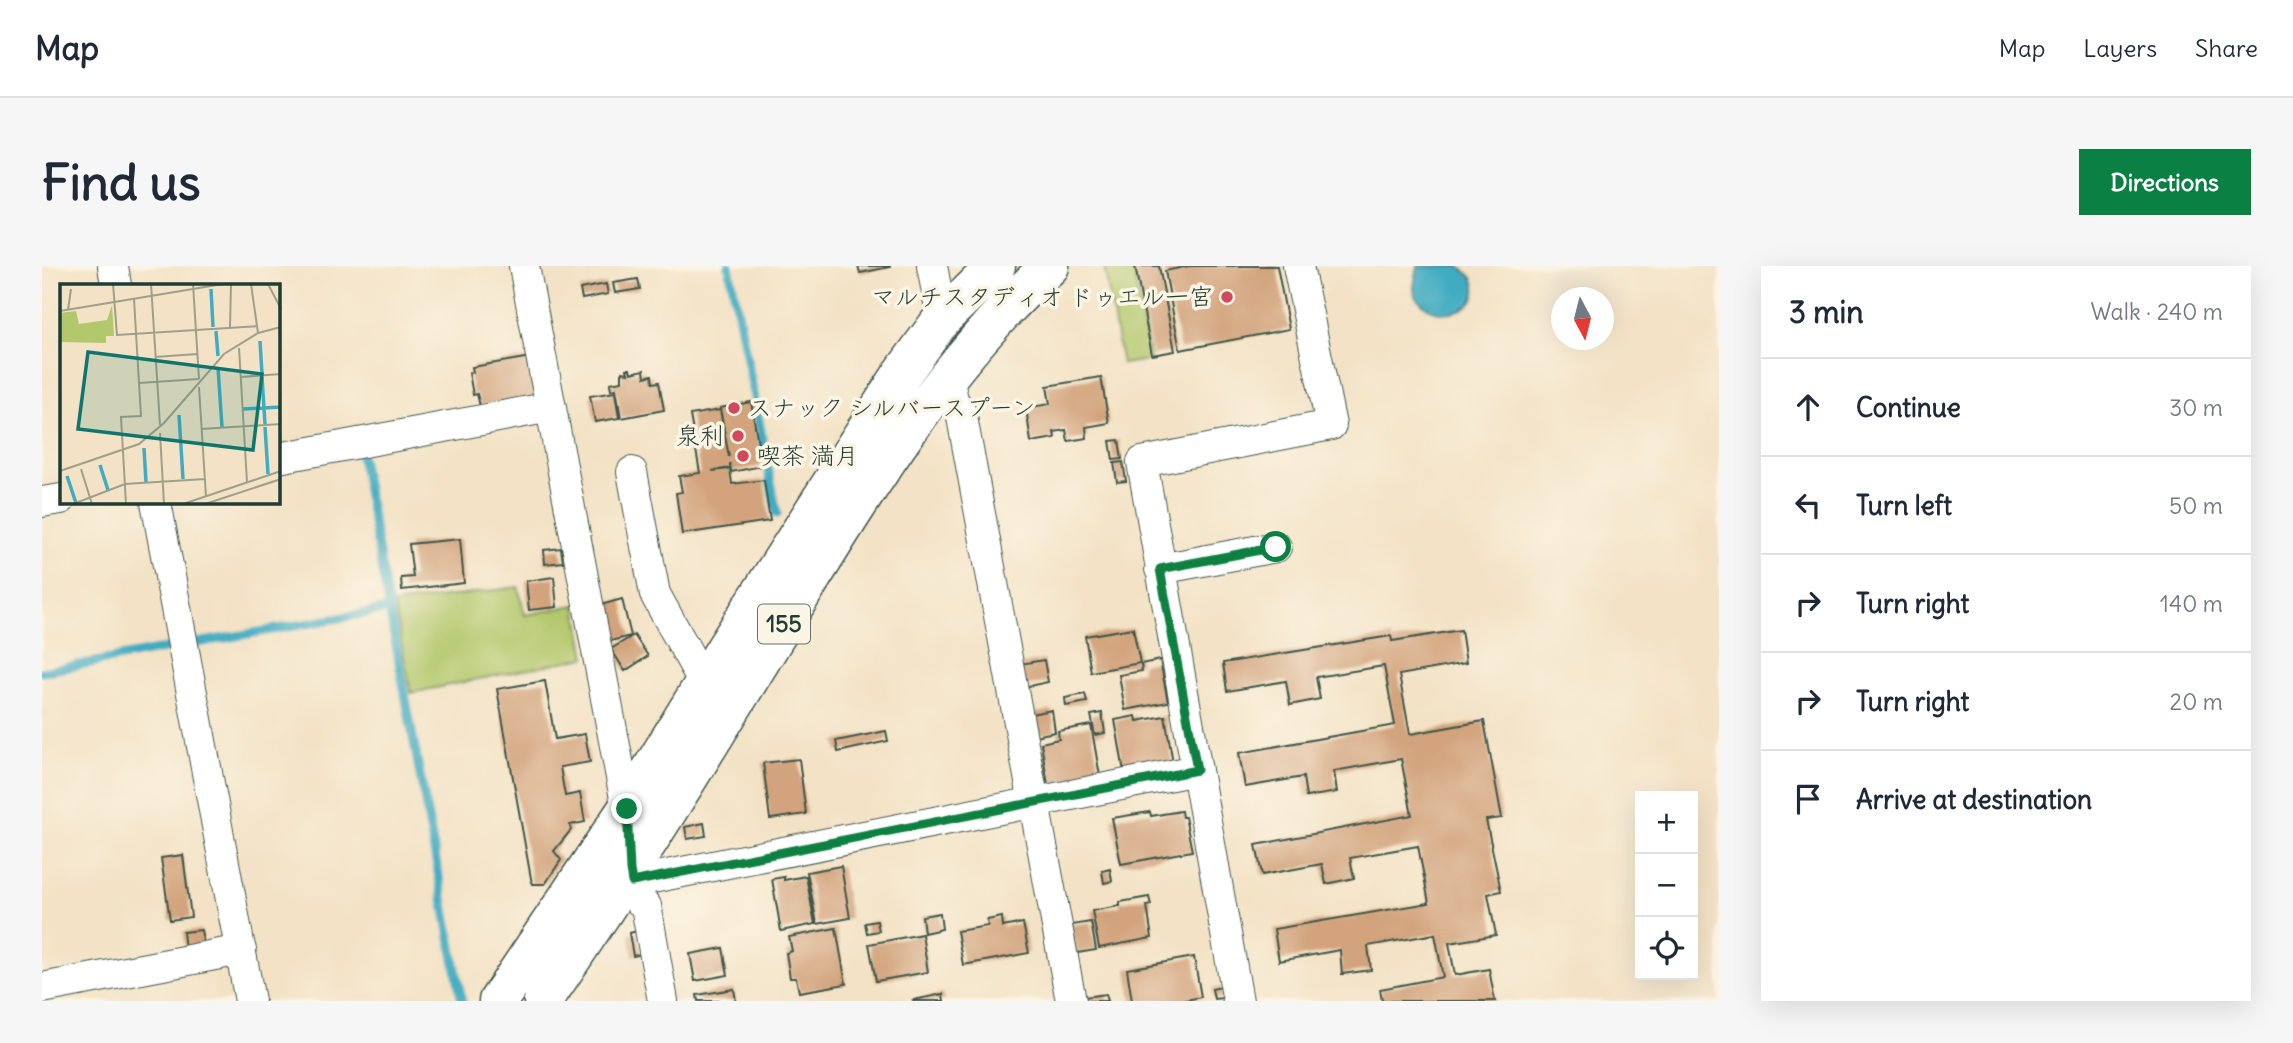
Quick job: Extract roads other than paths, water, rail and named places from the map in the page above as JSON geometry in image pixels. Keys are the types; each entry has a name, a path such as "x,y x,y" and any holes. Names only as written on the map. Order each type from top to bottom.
{"highway":[{"name":"155","path":"498,1001 627,809 704,683 901,375 942,319 996,266"},
{"name":"155","path":"543,1001 631,876 825,557 917,417 948,375 991,325 1050,266"}],"street":[{"path":"113,266 116,284"},
{"path":"524,266 627,809 631,876 636,898 646,906 663,1001"},
{"path":"932,266 942,319"},
{"path":"1238,1001 1142,462 1331,425 1298,266"},
{"path":"948,375 953,400 961,412 1071,1001"},
{"path":"280,458 551,407"},
{"path":"632,472 654,594 704,683"},
{"path":"42,502 60,499"},
{"path":"156,504 250,1001"},
{"path":"1160,569 1276,547"},
{"path":"631,876 1034,803 1197,770"},
{"path":"42,988 241,950"}],"water":[{"path":"1418,266 1459,266 1473,280 1473,299 1468,305 1453,312 1428,308 1415,296"}],"waterway":[{"path":"729,266 777,514"},
{"path":"360,452 462,1001"},
{"path":"197,643 390,609"},
{"path":"42,672 179,646"}],"place":[{"name":"マルチスタディオ ドゥエル一宮","path":"1227,297"},
{"name":"スナック シルバースプーン","path":"734,408"},
{"name":"泉利","path":"738,436"},
{"name":"喫茶 満月","path":"743,456"}]}
